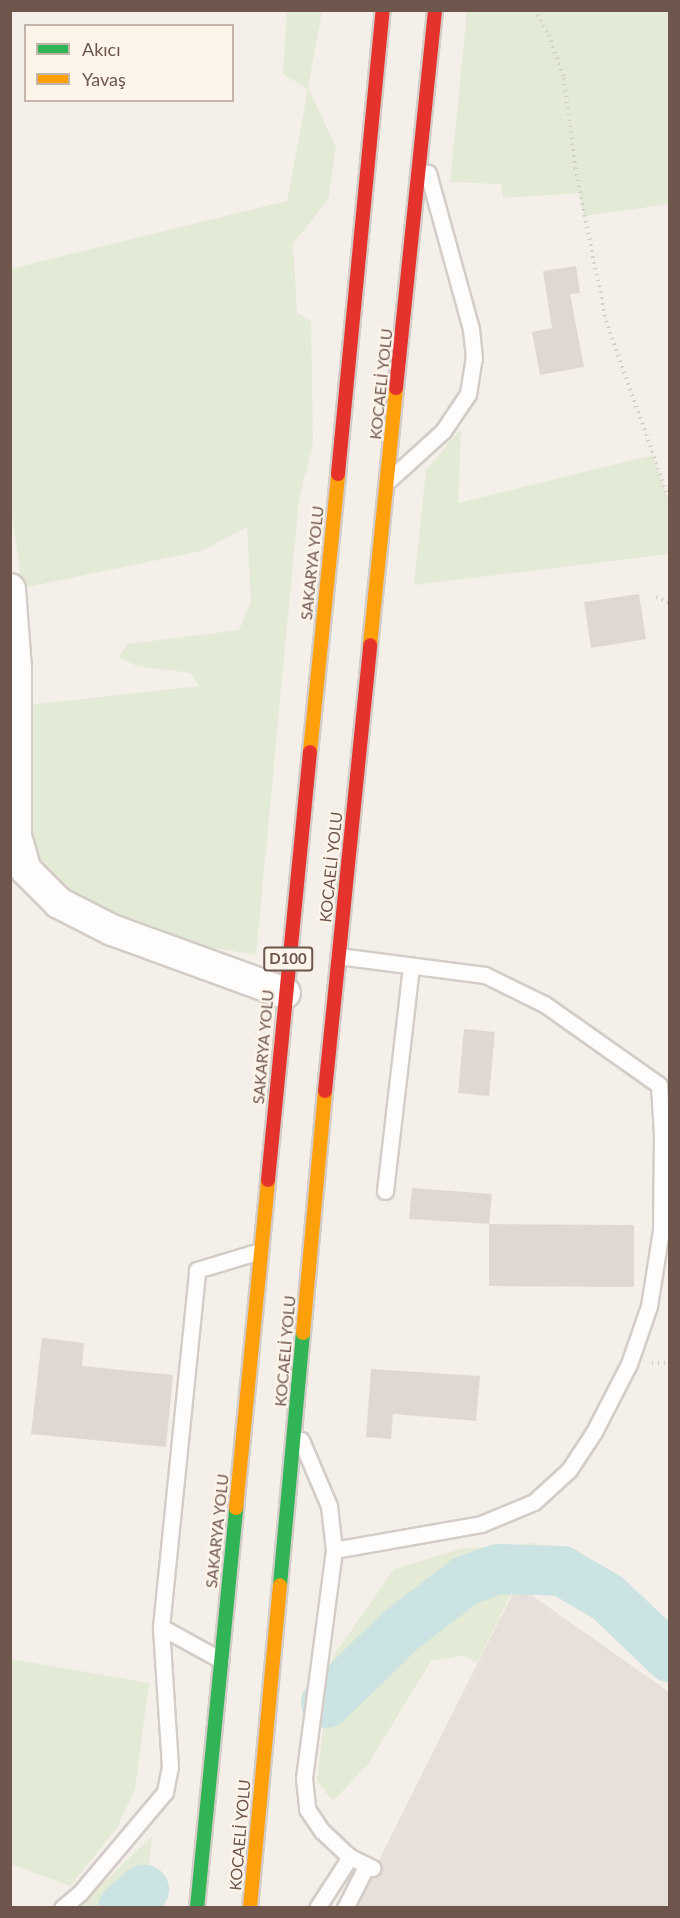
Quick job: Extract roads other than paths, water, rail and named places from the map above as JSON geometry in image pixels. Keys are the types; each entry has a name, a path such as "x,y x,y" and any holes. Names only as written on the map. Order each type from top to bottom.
{"highway":[{"name":"SAKARYA YOLU","path":"197,1908 383,10"},
{"name":"KOCAELİ YOLU","path":"250,1908 338,956 435,10"}],"street":[{"path":"10,589 16,668 16,836 26,870 59,903 112,930 285,993"}],"lane":[{"path":"387,482 449,422 468,394 474,358 471,328 421,147"},
{"path":"334,1550 481,1524 534,1502 569,1470 594,1432 629,1364 649,1306 661,1230 659,1085 544,1004 485,975 338,956"},
{"path":"386,1191 411,966"},
{"path":"62,1908 87,1885 165,1792 170,1767 161,1627 197,1270 260,1251"},
{"path":"294,1423 329,1506 334,1550 304,1778 307,1809 322,1831 350,1857 370,1866 345,1908"},
{"path":"161,1627 221,1660"},
{"path":"317,1908 350,1857"}],"waterway":[{"path":"326,1703 401,1630 465,1581 498,1569 562,1571 608,1598 670,1657"},
{"path":"123,1908 144,1890"}]}
